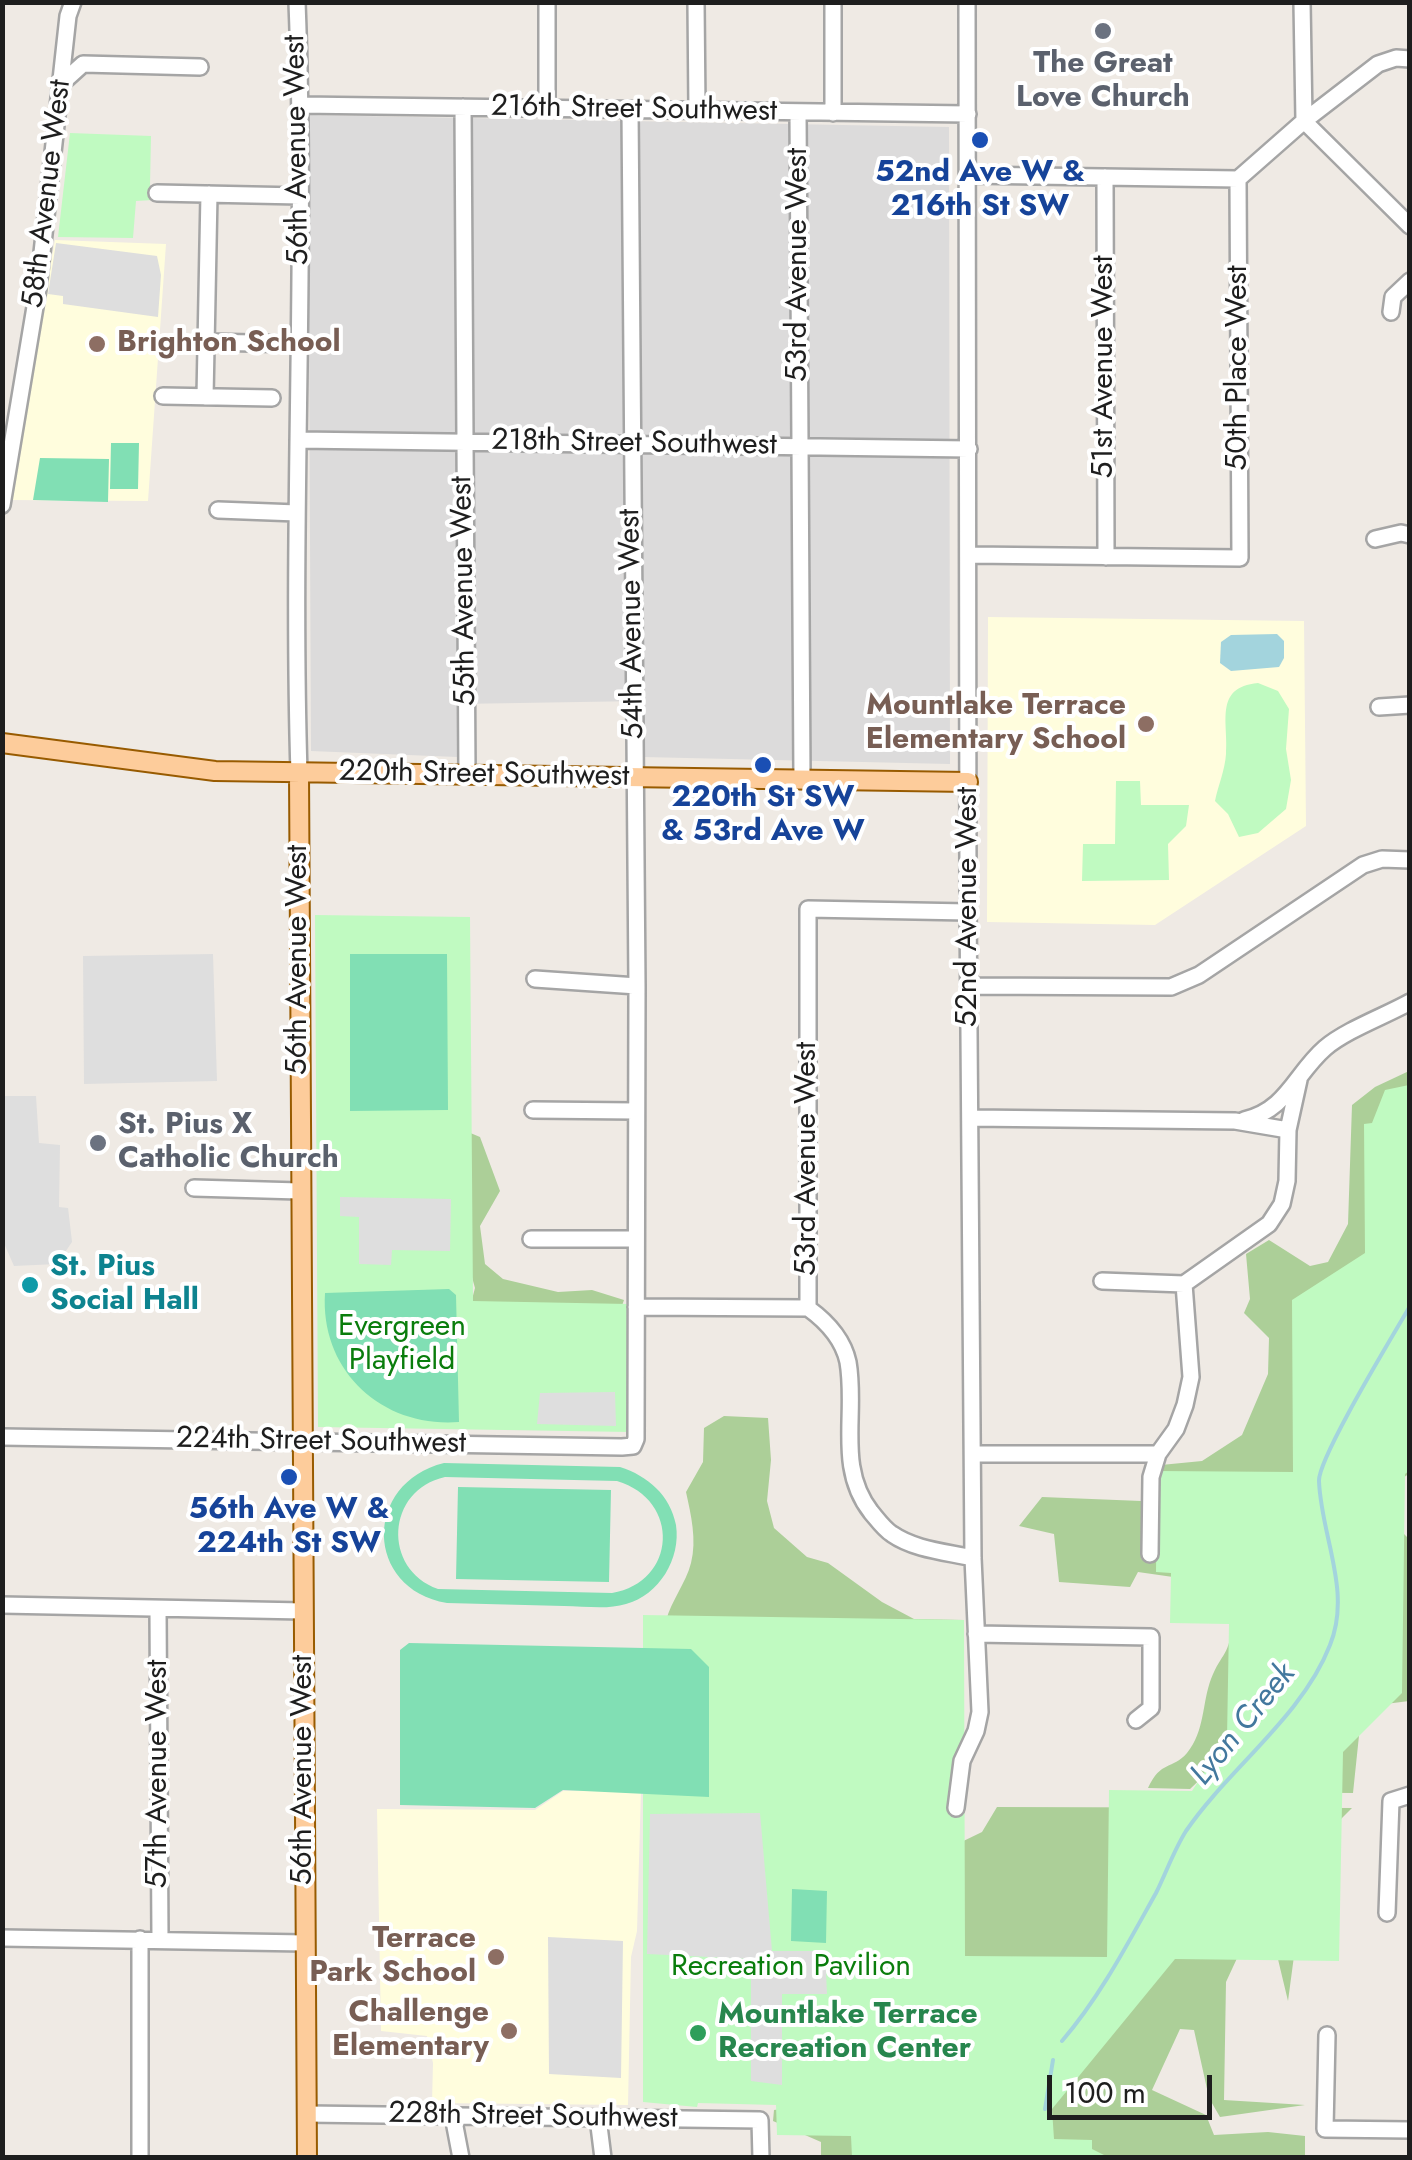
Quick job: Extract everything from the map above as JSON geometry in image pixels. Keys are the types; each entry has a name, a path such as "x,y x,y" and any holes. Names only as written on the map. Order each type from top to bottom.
{"main road":[{"name":"220th Street Southwest","path":"2,743 168,766 299,772 968,782"},
{"name":"56th Avenue West","path":"299,772 308,2158"}],"street":[{"name":"58th Avenue West","path":"2,505 38,289 68,16 73,2"},
{"name":"56th Avenue West","path":"296,2 301,104 299,772"},
{"path":"547,2 548,108"},
{"path":"696,2 697,110"},
{"path":"833,2 833,112"},
{"name":"52nd Avenue West","path":"956,1808 962,1762 980,1712 974,1558 968,912 968,2"},
{"path":"1302,2 1304,120 1410,226"},
{"path":"968,176 1238,179 1304,120 1378,64 1410,58"},
{"path":"62,83 83,64 200,67"},
{"name":"216th Street Southwest","path":"301,104 968,114"},
{"name":"55th Avenue West","path":"463,107 467,775"},
{"name":"54th Avenue West","path":"630,110 637,986 636,1439"},
{"name":"53rd Avenue West","path":"798,112 802,779"},
{"name":"51st Avenue West","path":"1104,177 1106,558"},
{"name":"50th Place West","path":"1106,558 1240,558 1238,179"},
{"path":"157,193 300,196"},
{"path":"205,397 209,194"},
{"path":"1391,312 1393,298 1410,281"},
{"path":"206,342 299,344"},
{"path":"163,396 272,398"},
{"name":"218th Street Southwest","path":"298,440 970,448"},
{"path":"218,510 297,513"},
{"path":"1375,539 1410,535"},
{"path":"970,555 1106,558"},
{"path":"1379,708 1410,705"},
{"path":"969,986 1171,987 1199,975 1363,865 1382,859 1410,860"},
{"name":"53rd Avenue West","path":"968,912 808,909 808,1308 827,1322 848,1362 848,1447 861,1498 890,1534 918,1546 974,1558"},
{"path":"535,978 637,986"},
{"path":"1235,1122 1277,1106 1326,1047 1410,1002"},
{"path":"1102,1280 1184,1284 1269,1224 1282,1204 1287,1181 1288,1130 1300,1080"},
{"path":"533,1110 635,1111"},
{"path":"971,1118 1235,1122 1288,1130"},
{"path":"194,1188 299,1191"},
{"path":"531,1239 635,1239"},
{"path":"1150,1554 1151,1477 1158,1454 1176,1429 1186,1404 1191,1377 1184,1284"},
{"path":"636,1307 808,1308"},
{"name":"224th Street Southwest","path":"2,1437 622,1447 632,1446 636,1439"},
{"path":"973,1454 1158,1454"},
{"path":"2,1605 303,1611"},
{"name":"57th Avenue West","path":"158,1609 160,1939"},
{"path":"976,1634 1151,1637 1150,1708 1136,1720"},
{"path":"1387,1913 1391,1801 1410,1795"},
{"path":"2,1938 304,1943"},
{"path":"140,1939 140,2158"},
{"path":"1327,2035 1325,2128 1410,2130"},
{"name":"228th Street Southwest","path":"307,2114 760,2120 762,2158"},
{"path":"452,2116 461,2158"},
{"path":"598,2118 603,2158"}],"shaded area":[{"path":"308,115 949,127 950,764 643,757 641,701 458,704 457,757 311,751"},
{"name":"Brighton School","path":"55,240 166,244 148,501 9,500"},
{"path":"56,243 157,256 161,275 158,317 63,304 63,296 48,294"},
{"name":"Mountlake Terrace Elementary School","path":"988,617 1304,621 1306,826 1155,925 987,922"},
{"path":"213,954 217,1081 84,1084 83,956"},
{"path":"3,1096 36,1096 39,1143 60,1145 59,1207 68,1208 72,1242 57,1264 14,1266 3,1241"},
{"path":"340,1197 451,1199 450,1251 392,1250 391,1265 359,1264 359,1217 340,1216"},
{"path":"615,1392 616,1426 537,1424 540,1393"},
{"path":"641,1790 637,1931 631,1957 628,2105 432,2103 433,2063 427,2036 381,2031 377,1809 535,1810 563,1791"},
{"path":"760,1813 772,1951 825,1951 827,1994 782,1994 782,2085 751,2081 751,1959 647,1954 650,1814"},
{"path":"548,1937 623,1941 621,2078 549,2074"}],"green space":[{"path":"70,133 151,136 153,200 136,201 133,238 58,237"},
{"path":"111,443 139,443 138,489 110,489"},
{"path":"40,458 109,459 108,502 33,500"},
{"path":"1258,683 1278,691 1289,709 1286,749 1291,780 1286,809 1258,833 1239,837 1228,814 1215,801 1225,760 1226,709 1234,692"},
{"path":"1116,781 1140,781 1141,805 1189,805 1186,826 1168,844 1169,880 1082,881 1083,844 1115,844"},
{"name":"Evergreen Playfield","path":"315,915 470,917 473,1301 628,1304 630,1432 318,1427"},
{"path":"350,954 447,954 448,1110 350,1111"},
{"path":"1409,1071 1410,1473 1403,1478 1402,1532 1410,1540 1409,1701 1362,1707 1353,1793 1202,1792 1209,1771 1190,1789 1148,1788 1157,1773 1182,1758 1193,1744 1211,1679 1227,1648 1232,1621 1173,1577 1138,1572 1130,1587 1059,1582 1054,1534 1019,1526 1042,1497 1141,1501 1141,1559 1152,1559 1161,1465 1202,1461 1242,1435 1268,1374 1269,1338 1244,1313 1250,1299 1246,1254 1269,1240 1310,1266 1328,1262 1348,1224 1352,1105 1375,1087"},
{"name":"Recreation Pavilion","path":"1409,1085 1410,1470 1405,1474 1402,1693 1343,1752 1339,1961 1175,1959 1052,2109 1054,2139 1092,2140 1092,2149 1108,2157 852,2157 851,2136 777,2135 776,2105 698,2103 697,2107 643,2102 643,1615 964,1620 965,1956 1107,1957 1109,1790 1192,1791 1227,1738 1229,1624 1170,1623 1171,1573 1156,1572 1157,1471 1293,1472 1292,1300 1365,1253 1364,1124 1372,1123 1385,1090"},
{"path":"456,1127 480,1137 500,1191 480,1226 485,1264 503,1279 558,1292 592,1290 624,1300 616,1323 469,1311 475,1288 465,1252"},
{"path":"449,1289 456,1295 459,1422 405,1415 381,1404 345,1370 333,1347 326,1321 325,1293"},
{"name":"Recreation Pavilion","path":"724,1416 768,1418 771,1460 767,1501 774,1528 807,1557 828,1563 882,1602 914,1619 964,1620 949,1848 982,1832 997,1807 1352,1808 1323,1837 1296,1941 1288,2001 1276,1951 1239,1954 1226,1982 1224,2100 1305,2105 1220,2117 1209,2098 1194,2030 1180,2029 1152,2090 1206,2115 1214,2135 1268,2132 1305,2136 1305,2157 821,2157 821,2142 773,2121 774,2110 837,2102 666,1621 693,1554 686,1492 703,1462 704,1428"},
{"path":"444,1463 620,1467 648,1481 669,1505 677,1538 671,1563 648,1593 611,1607 447,1603 420,1594 400,1578 388,1558 384,1535 387,1512 399,1491 417,1474","holes":["445,1477 617,1481 638,1491 652,1505 661,1522 663,1540 659,1558 649,1574 634,1586 612,1593 438,1589 420,1579 407,1565 400,1548 398,1530 411,1497 425,1485"]},
{"path":"458,1487 611,1490 609,1582 456,1579"},
{"path":"409,1643 691,1649 709,1667 709,1797 563,1790 535,1808 400,1805 400,1650"},
{"path":"792,1889 827,1891 826,1943 791,1941"}],"water":[{"path":"1277,634 1284,641 1284,658 1279,667 1231,671 1220,663 1221,642 1231,635"}],"waterway":[{"name":"Lyon Creek","path":"1062,2041 1113,1969 1186,1831 1302,1696 1318,1671 1336,1625 1338,1604 1321,1502 1322,1468 1343,1423 1410,1306"},
{"name":"Lyon Creek","path":"1045,2109 1053,2060"}],"place":[{"name":"The Great Love Church","path":"1103,31"},
{"name":"52nd Ave W & 216th St SW","path":"980,140"},
{"name":"Brighton School","path":"97,344"},
{"name":"Mountlake Terrace Elementary School","path":"1146,724"},
{"name":"220th St SW & 53rd Ave W","path":"763,765"},
{"name":"St. Pius X Catholic Church","path":"98,1143"},
{"name":"St. Pius Social Hall","path":"30,1285"},
{"name":"56th Ave W & 224th St SW","path":"289,1477"},
{"name":"Terrace Park School","path":"496,1957"},
{"name":"Challenge Elementary","path":"509,2031"},
{"name":"Mountlake Terrace Recreation Center","path":"698,2033"}]}
